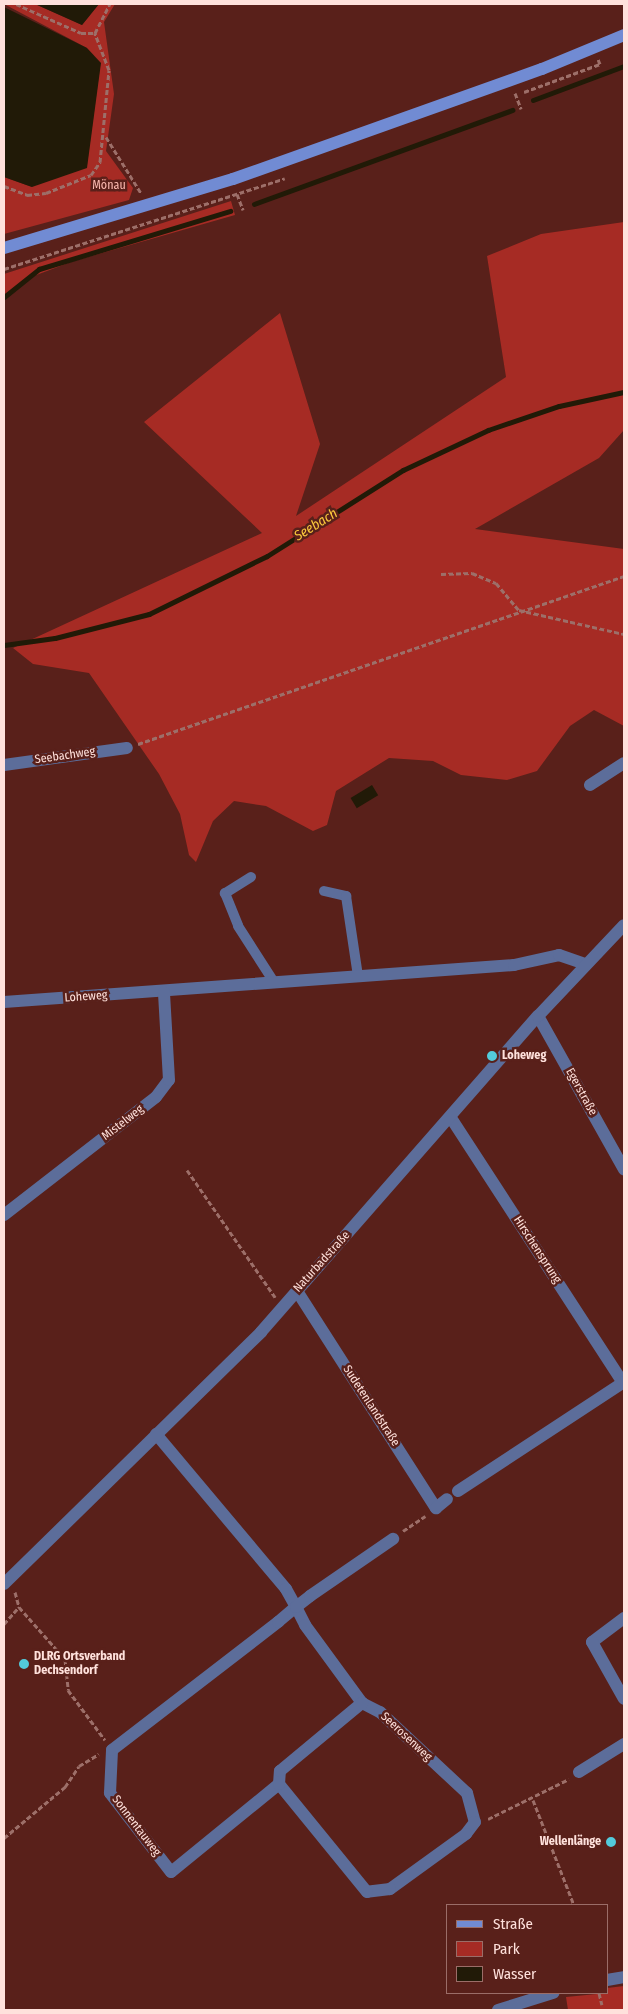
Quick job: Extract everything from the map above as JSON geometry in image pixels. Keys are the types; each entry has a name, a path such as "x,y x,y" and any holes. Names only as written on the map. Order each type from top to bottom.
{"main road":[{"path":"4,248 149,207 233,179 542,69 624,35"}],"street":[{"name":"Seebachweg","path":"4,765 127,748"},
{"path":"590,785 624,763"},
{"name":"Naturbadstraße","path":"5,1580 156,1434 282,1308 451,1118 538,1016 585,964 624,925"},
{"name":"Loheweg","path":"4,1002 514,966 559,956 585,964"},
{"name":"Mistelweg","path":"4,1215 156,1098 169,1080 164,992"},
{"name":"Egerstraße","path":"538,1016 624,1169"},
{"name":"Hirschensprung","path":"451,1118 623,1382"},
{"name":"Sudetenlandstraße","path":"297,1291 436,1508"},
{"path":"458,1491 623,1382"},
{"name":"Seerosenweg","path":"156,1434 230,1526 257,1552 362,1703 380,1712 467,1793 475,1822"},
{"path":"436,1508 447,1500"},
{"path":"112,1750 296,1607 393,1539"},
{"path":"624,1618 592,1642 624,1699"},
{"name":"Sonnentauweg","path":"112,1750 110,1793 171,1872 279,1784 280,1772 362,1703"},
{"path":"579,1772 624,1744"},
{"path":"279,1784 367,1892 390,1889 466,1834 475,1822"},
{"path":"608,1980 624,1977"},
{"path":"498,2010 550,1994"}],"lane":[{"path":"251,876 224,892 238,926 274,982"},
{"path":"324,891 346,896 358,976"}],"path":[{"path":"16,4 81,32 95,33"},
{"path":"4,186 27,194 75,184 91,175 100,162 105,137 109,70 95,33 110,4"},
{"path":"105,137 149,207"},
{"path":"233,179 243,210"},
{"path":"441,574 472,572 496,583 519,610 624,634"},
{"path":"127,748 519,610 624,576"},
{"path":"187,1170 282,1308"},
{"path":"393,1539 436,1508"},
{"path":"4,1838 65,1787 79,1766 112,1750 68,1690 64,1659 20,1607 15,1587 5,1580"},
{"path":"4,1624 20,1607"},
{"path":"475,1822 533,1800 579,1772"},
{"path":"533,1800 574,1904"},
{"path":"599,1994 602,2005"}],"green space":[{"name":"Mönau","path":"4,4 35,4 82,25 99,4 115,4 104,22 114,94 106,151 133,188 129,200 4,234 4,177 32,187 87,48"},
{"path":"231,201 235,215 71,262 31,277 4,300 4,274"},
{"path":"624,222 624,430 599,458 475,529 624,549 624,726 594,710 570,726 537,771 507,780 461,775 433,761 389,758 336,791 327,825 313,831 266,806 234,801 213,821 196,862 189,855 180,814 159,774 89,673 33,664 13,648 262,533 144,422 280,313 320,444 296,516 506,377 487,256 541,234"},
{"path":"624,1986 624,2010 568,2010 566,1997 608,1994 608,1988"}],"water":[{"path":"35,4 99,4 82,25"},
{"path":"4,7 87,48 101,63 87,168 32,187 4,177"},
{"path":"372,785 378,795 357,808 351,798"}],"waterway":[{"path":"533,100 624,66"},
{"path":"254,204 512,110"},
{"path":"4,297 39,269 230,211"},
{"name":"Seebach","path":"4,645 55,638 149,614 267,556 403,470 488,430 559,406 624,392"}],"place":[{"name":"Loheweg","path":"492,1056"},
{"name":"DLRG Ortsverband Dechsendorf","path":"24,1664"},
{"name":"Wellenlänge","path":"611,1842"}]}
